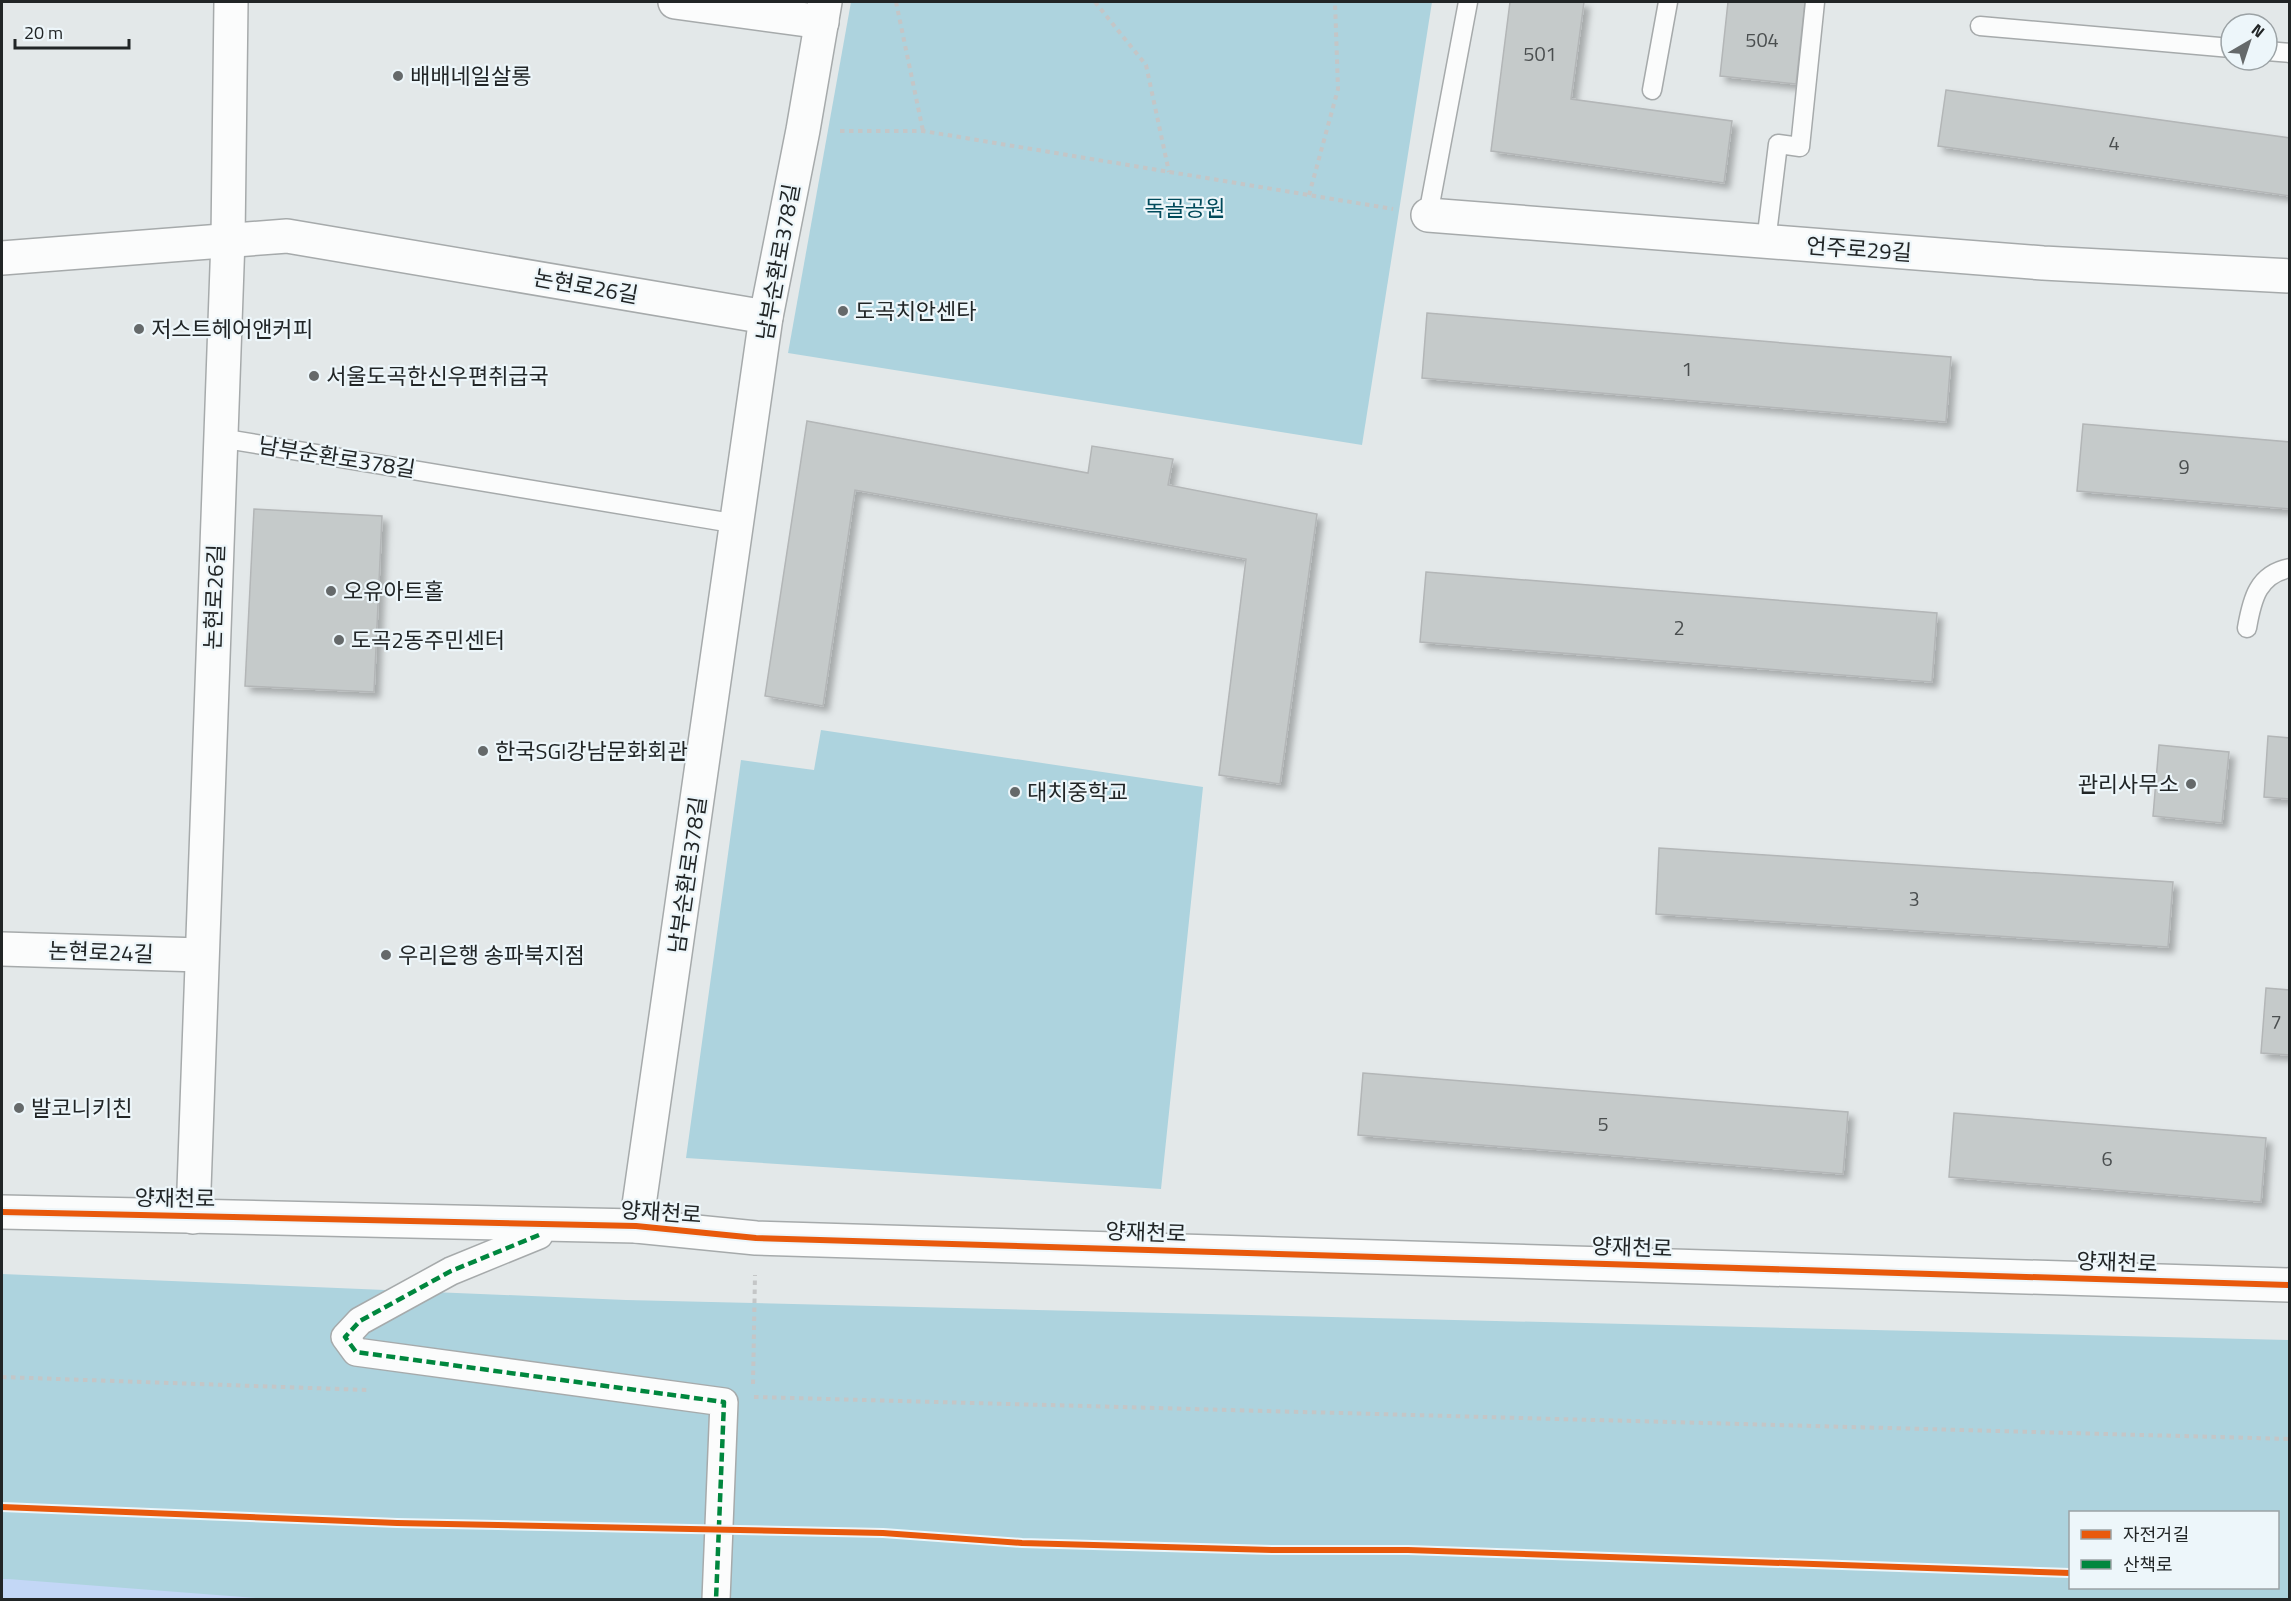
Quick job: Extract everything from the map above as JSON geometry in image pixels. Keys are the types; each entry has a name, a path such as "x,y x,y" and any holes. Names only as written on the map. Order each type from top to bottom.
{"street":[{"path":"228,239 231,2"},
{"path":"675,2 823,12"},
{"name":"남부순환로378길","path":"636,1226 766,317 803,130 823,12"},
{"name":"언주로29길","path":"1428,215 2043,263 2289,276"},
{"name":"논현로26길","path":"2,258 287,236 766,317"},
{"name":"논현로26길","path":"193,1217 228,239"},
{"name":"논현로24길","path":"2,949 201,955"},
{"name":"양재천로","path":"2,1212 636,1226 756,1238 2289,1285"},
{"path":"539,1235 451,1270 360,1321 345,1337 356,1352 724,1402 716,1599"}],"lane":[{"path":"1428,215 1468,2"},
{"path":"1652,90 1668,2"},
{"path":"1766,242 1778,144 1800,147 1815,2"},
{"path":"1980,26 2219,47"},
{"name":"남부순환로378길","path":"220,438 738,524"},
{"path":"2247,627 2252,600 2262,581 2277,570 2289,568"}],"path":[{"path":"896,2 923,131"},
{"path":"1095,2 1146,65 1169,172"},
{"path":"1310,195 1338,89 1335,2"},
{"path":"803,130 923,131 1428,215"},
{"path":"756,1238 752,1397 2289,1439"}],"green space":[{"name":"독골공원","path":"851,2 1432,2 1362,445 788,353"},
{"path":"821,730 1203,787 1161,1189 686,1158 741,760 814,770"},
{"path":"2,1274 626,1300 2289,1340 2289,1599 2,1600"}],"shaded area":[{"path":"2,1579 8,1579 268,1599 2,1599"}],"building":[{"path":"1510,2 1584,2 1571,99 1732,121 1724,183 1491,151"},
{"path":"1728,2 1805,2 1796,84 1720,76"},
{"path":"1946,90 2290,138 2290,196 1938,146"},
{"path":"1427,313 1951,357 1946,422 1422,378"},
{"path":"807,421 1088,473 1092,446 1173,459 1168,485 1317,514 1280,784 1219,775 1246,559 855,490 823,706 765,696"},
{"path":"2083,424 2290,442 2290,509 2077,491"},
{"path":"254,509 382,516 374,692 245,686"},
{"path":"1426,572 1937,613 1932,682 1420,642"},
{"path":"2268,736 2290,738 2290,799 2264,797"},
{"name":"관리사무소","path":"2159,745 2229,752 2222,823 2153,816"},
{"path":"1659,848 2173,882 2168,947 1656,914"},
{"path":"2266,988 2290,990 2290,1055 2261,1053"},
{"path":"1363,1073 1848,1112 1843,1174 1358,1135"},
{"path":"1954,1113 2266,1138 2261,1202 1949,1177"}],"marked path":[{"path":"539,1235 451,1271 360,1321 345,1337 356,1352 724,1402 716,1600"}],"cycle path":[{"path":"2,1212 636,1226 756,1238 2290,1285"},
{"path":"2,1507 397,1523 883,1533 1022,1543 1273,1550 1408,1550 2069,1573"}],"place":[{"name":"배배네일살롱","path":"398,76"},
{"name":"도곡치안센타","path":"843,311"},
{"name":"저스트헤어앤커피","path":"139,329"},
{"name":"서울도곡한신우편취급국","path":"314,376"},
{"name":"오유아트홀","path":"331,591"},
{"name":"도곡2동주민센터","path":"339,640"},
{"name":"한국SGI강남문화회관","path":"483,751"},
{"name":"관리사무소","path":"2191,784"},
{"name":"대치중학교","path":"1015,792"},
{"name":"우리은행 송파북지점","path":"386,955"},
{"name":"발코니키친","path":"19,1108"}]}
